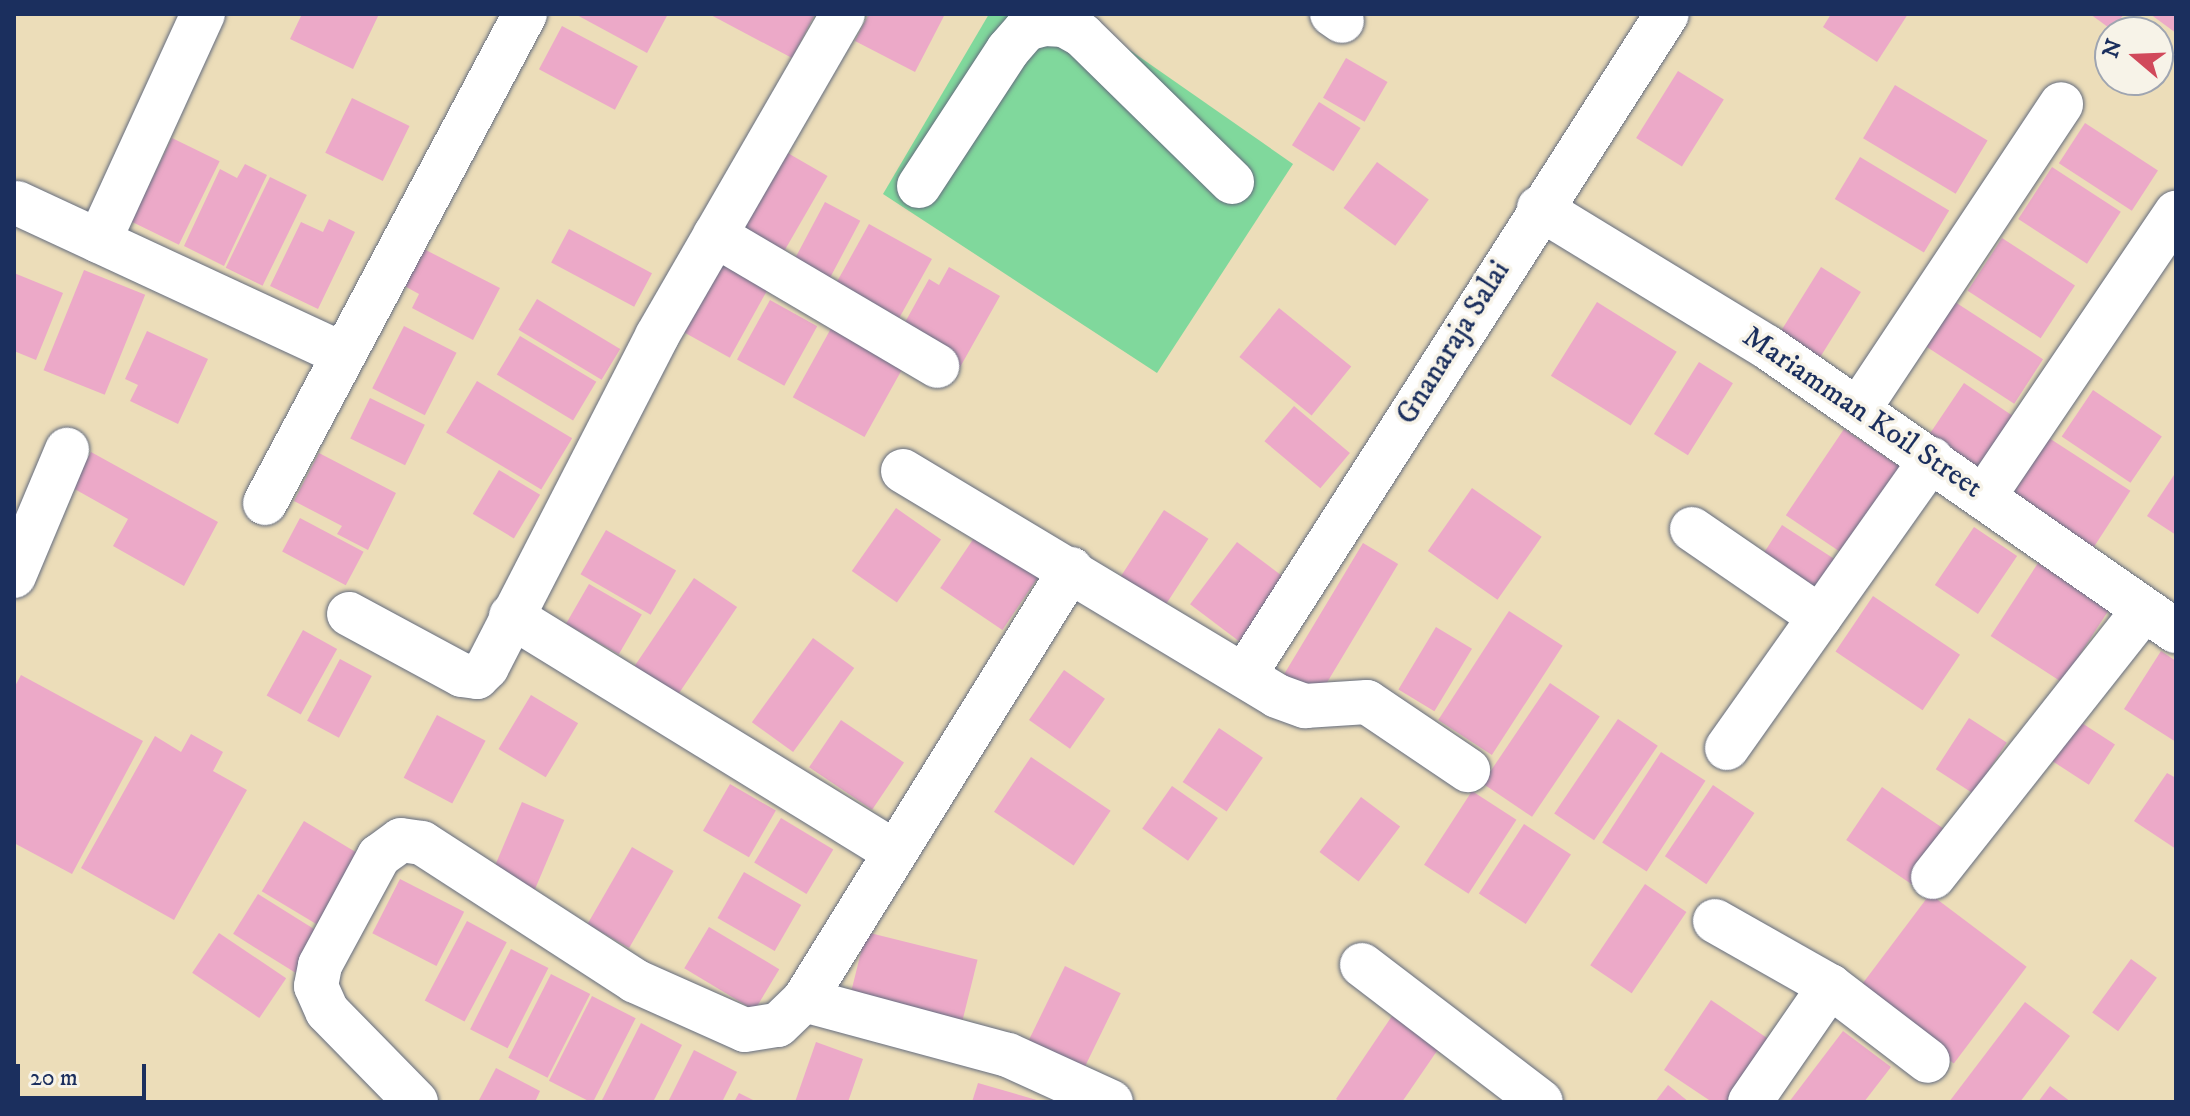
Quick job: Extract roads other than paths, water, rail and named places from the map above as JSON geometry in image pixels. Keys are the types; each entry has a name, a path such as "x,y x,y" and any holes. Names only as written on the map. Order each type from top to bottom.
{"street":[{"path":"99,241 203,14"},
{"path":"349,614 462,675 477,677 487,667 511,616 715,235 843,14"},
{"name":"Gnanaraja Salai","path":"1245,674 1539,208 1667,14"},
{"path":"265,503 511,19"},
{"path":"919,186 1026,29 1068,19 1232,182"},
{"path":"1858,410 2061,104"},
{"path":"17,203 343,354"},
{"name":"Mariamman Koil Street","path":"1539,208 1767,347 1985,495 2160,620"},
{"path":"1985,495 2176,213"},
{"path":"715,235 937,366"},
{"path":"14,576 67,450"},
{"path":"1727,748 1932,459"},
{"path":"903,471 1071,569 1277,696 1305,706 1367,702 1468,770"},
{"path":"1692,529 1820,617"},
{"path":"416,1102 327,1011 316,986 320,965 379,856 401,840 422,843 635,981 745,1030 778,1025 804,1000 1071,569"},
{"path":"511,616 894,852"},
{"path":"1933,877 2160,620"},
{"path":"1715,921 1830,986 1928,1061"},
{"path":"1362,965 1541,1102"},
{"path":"1750,1102 1830,986"},
{"path":"804,1000 1008,1055 1111,1102"}]}
